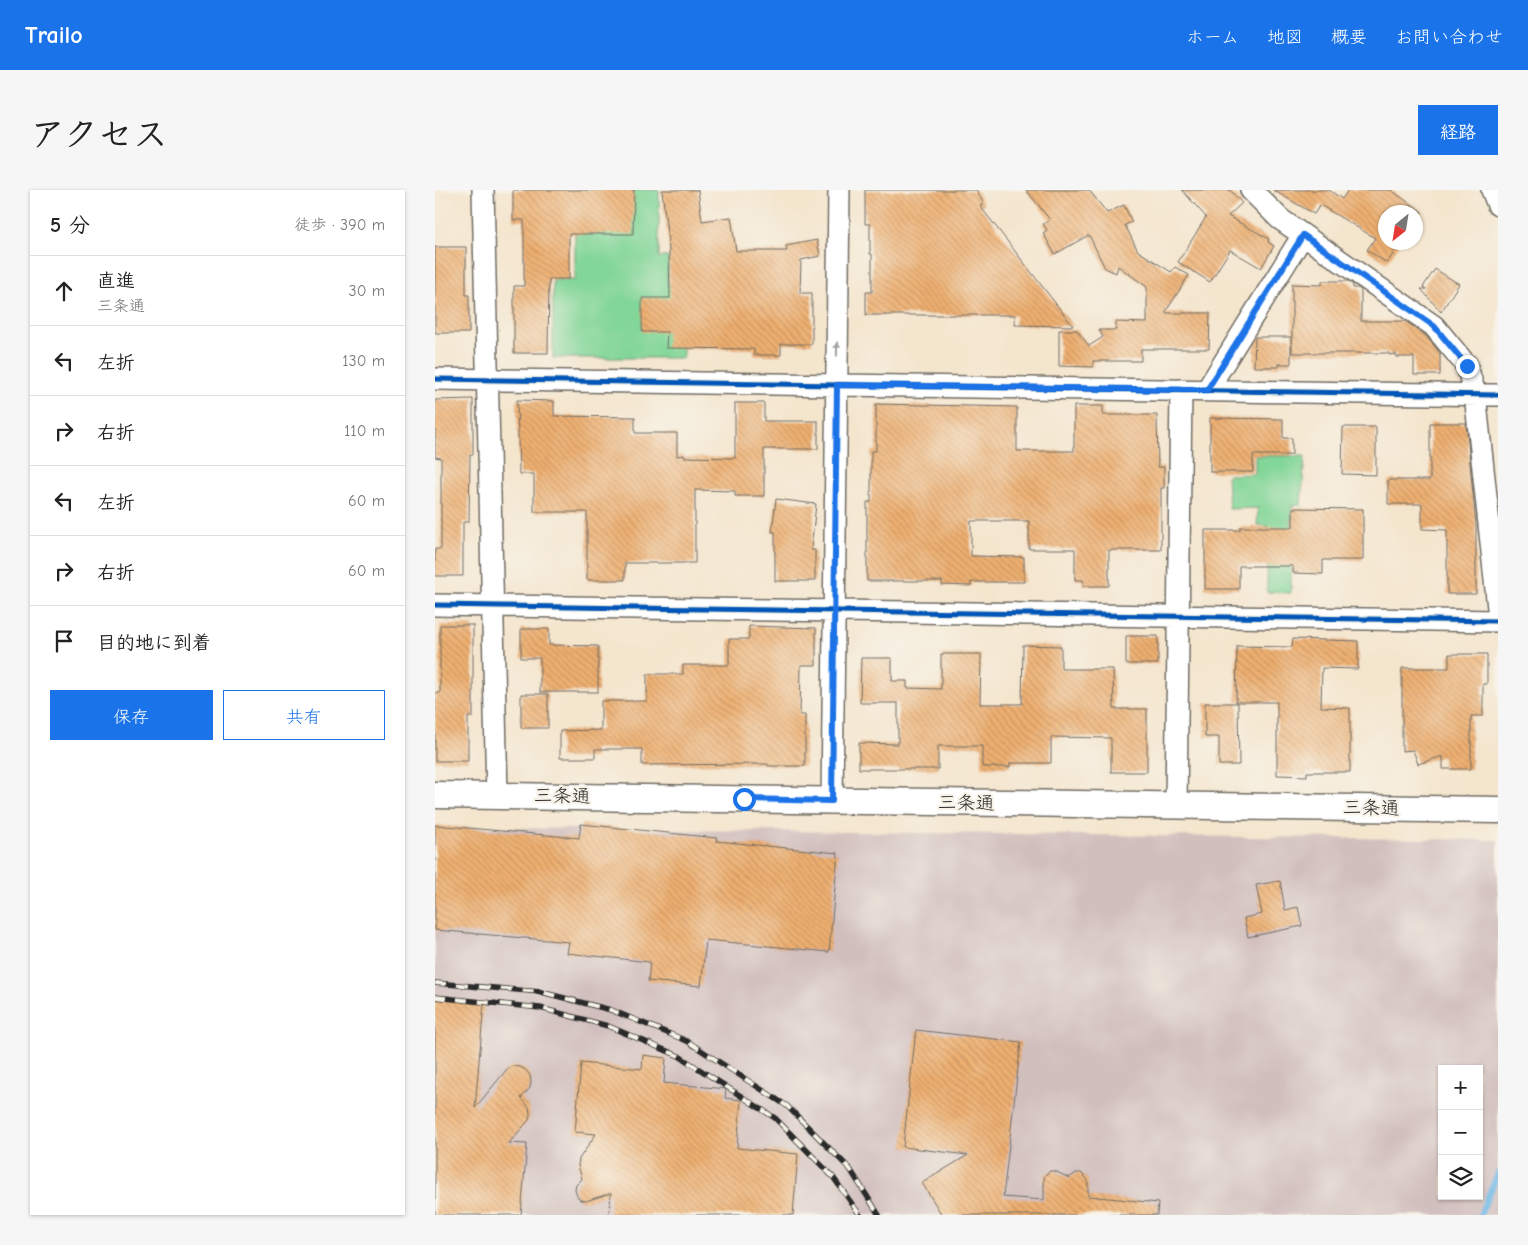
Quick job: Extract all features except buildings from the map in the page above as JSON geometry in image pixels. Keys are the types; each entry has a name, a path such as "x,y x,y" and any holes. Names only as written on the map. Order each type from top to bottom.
{"street":[{"path":"483,190 497,796"},
{"path":"832,801 839,190"},
{"path":"1251,190 1280,219 1434,326 1467,366 1475,394 1498,608"},
{"path":"1492,190 1498,205"},
{"path":"1207,390 1303,235"},
{"path":"435,379 1498,395"},
{"path":"1176,806 1181,390"},
{"path":"435,605 1498,621"},
{"name":"三条通","path":"435,795 1498,810"}],"shaded area":[{"path":"435,827 1498,840 1498,1215 435,1215"}],"green space":[{"path":"575,190 659,190 659,257 668,257 668,285 683,285 683,358 553,358 553,280 575,280"},
{"path":"1255,456 1305,456 1301,505 1292,506 1291,593 1267,592 1268,526 1257,525 1258,508 1229,509 1227,475 1255,474"}],"waterway":[{"path":"1480,1215 1498,1173"}],"railway":[{"path":"435,983 541,992 611,1010 687,1041 787,1106 850,1169 879,1215"},
{"path":"435,997 540,1008 608,1026 679,1056 775,1118 833,1177 860,1215"}],"cycle path":[{"path":"435,379 1498,395"},
{"path":"435,605 1498,621"}],"route":[{"path":"744,799 832,801 837,385 1207,390 1303,235 1434,326 1467,366"}]}
